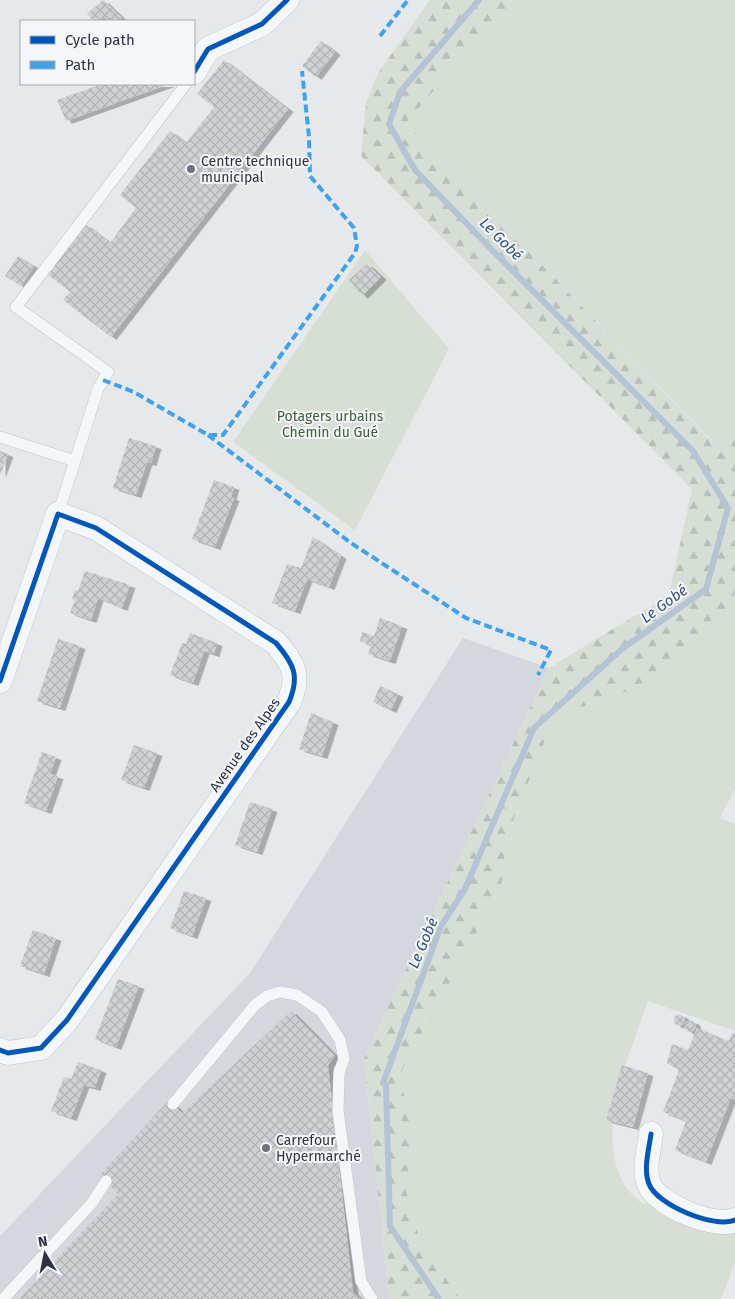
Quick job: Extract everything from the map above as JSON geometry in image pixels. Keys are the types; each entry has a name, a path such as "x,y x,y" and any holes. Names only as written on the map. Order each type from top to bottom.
{"street":[{"path":"195,70 208,48 262,24 287,0"},
{"path":"0,681 58,514"},
{"name":"Avenue des Alpes","path":"0,1050 8,1053 41,1048 67,1020 289,702 296,686 294,672 288,658 276,644 96,528 58,514"},
{"path":"651,1134 646,1170 651,1190 677,1208 697,1217 715,1222 735,1220"}],"lane":[{"path":"58,514 98,389 108,372 16,307 185,85"},
{"path":"0,437 75,461"},
{"path":"173,1104 255,1005 267,996 280,992 297,994 322,1012 340,1040 344,1059 339,1073 338,1111 361,1281 372,1299"},
{"path":"3,1299 92,1203 106,1181"}],"shaded area":[{"path":"463,638 549,668 364,1058 389,1299 0,1299 0,1236 250,973"}],"green space":[{"path":"430,0 528,0 469,49 406,123 714,444 735,426 735,592 726,617 704,640 658,675 610,699 567,711 550,728 507,836 501,887 399,1076 413,1127 406,1190 420,1241 460,1299 389,1299 364,1058 549,668 669,595 692,489 361,156 366,103 378,73"},
{"path":"528,0 735,0 735,426 715,444 406,123 469,49"},
{"name":"Potagers urbains Chemin du Gué","path":"365,250 449,349 355,530 233,442"},
{"path":"735,592 735,789 720,818 735,824 735,1031 648,1001 622,1077 612,1133 615,1159 623,1182 640,1202 735,1228 735,1262 721,1299 460,1299 420,1241 406,1190 413,1127 399,1076 501,887 507,836 550,728 567,711 610,699 704,640 726,617"}],"building":[{"path":"103,0 122,18 119,20 107,20 104,17 100,20 92,20 87,14"},
{"path":"321,41 335,52 316,77 302,66"},
{"name":"Centre technique municipal","path":"224,60 288,109 111,337 63,300 70,292 47,274 85,224 110,243 136,208 120,195 170,131 186,143 214,107 197,94"},
{"path":"99,85 166,85 66,121 57,100"},
{"path":"18,256 34,266 21,286 5,276"},
{"path":"367,264 381,277 362,296 349,280"},
{"path":"129,438 156,446 151,463 147,462 136,495 113,488"},
{"path":"0,451 8,454 0,475"},
{"path":"214,480 234,487 231,497 234,498 215,547 192,539"},
{"path":"313,537 341,556 329,587 307,579 295,611 272,603 287,564 301,568"},
{"path":"85,571 130,585 122,608 98,598 91,620 70,613 75,600 72,599 75,590 78,591"},
{"path":"380,618 402,626 390,661 368,654 371,645 360,641 362,632 374,636"},
{"path":"190,633 217,643 214,654 204,651 193,683 170,675 182,643 186,644"},
{"path":"58,639 80,646 60,708 37,701"},
{"path":"380,686 398,694 391,710 373,702"},
{"path":"311,713 333,722 322,756 299,749"},
{"path":"134,745 157,753 144,788 121,780"},
{"path":"42,752 56,757 50,774 58,776 46,811 24,803"},
{"path":"250,802 272,809 257,852 235,845"},
{"path":"184,891 206,898 192,936 170,928"},
{"path":"33,930 56,938 44,974 20,966"},
{"path":"118,979 139,986 116,1047 95,1039"},
{"name":"Carrefour Hypermarché","path":"291,1011 335,1056 328,1065 353,1292 360,1299 19,1299 118,1194 100,1175 169,1100 182,1113"},
{"path":"677,1015 681,1015 684,1020 683,1024 677,1025 674,1022 674,1018"},
{"path":"688,1021 692,1021 695,1026 694,1030 688,1031 685,1028 685,1024"},
{"path":"697,1028 729,1041 732,1033 735,1034 735,1100 731,1098 706,1162 675,1150 686,1121 663,1112 679,1070 667,1063 672,1044 688,1050"},
{"path":"78,1062 101,1070 95,1088 84,1085 71,1118 51,1111 64,1077 71,1079"},
{"path":"622,1065 648,1073 633,1127 606,1120"}],"waterway":[{"name":"Le Gobé","path":"439,1299 390,1226 386,1085 383,1083 441,926 465,889 534,728 622,649 706,589 728,508 693,451 415,170 389,124 400,92 479,0"}],"marked path":[{"path":"380,36 408,0"},
{"path":"103,380 134,392 208,435 223,435 355,253 357,246 354,228 310,176 309,137 302,71"},
{"path":"208,435 351,543 466,618 551,650 538,675"}],"cycle path":[{"path":"195,70 208,49 262,24 287,0"},
{"path":"0,681 58,514 96,528 276,643 291,664 294,677 294,685 289,702 67,1020 41,1048 8,1053 0,1050"},
{"path":"651,1134 646,1172 649,1184 654,1192 674,1207 701,1218 726,1222 735,1220"}],"place":[{"name":"Centre technique municipal","path":"191,169"},
{"name":"Carrefour Hypermarché","path":"266,1148"}]}
